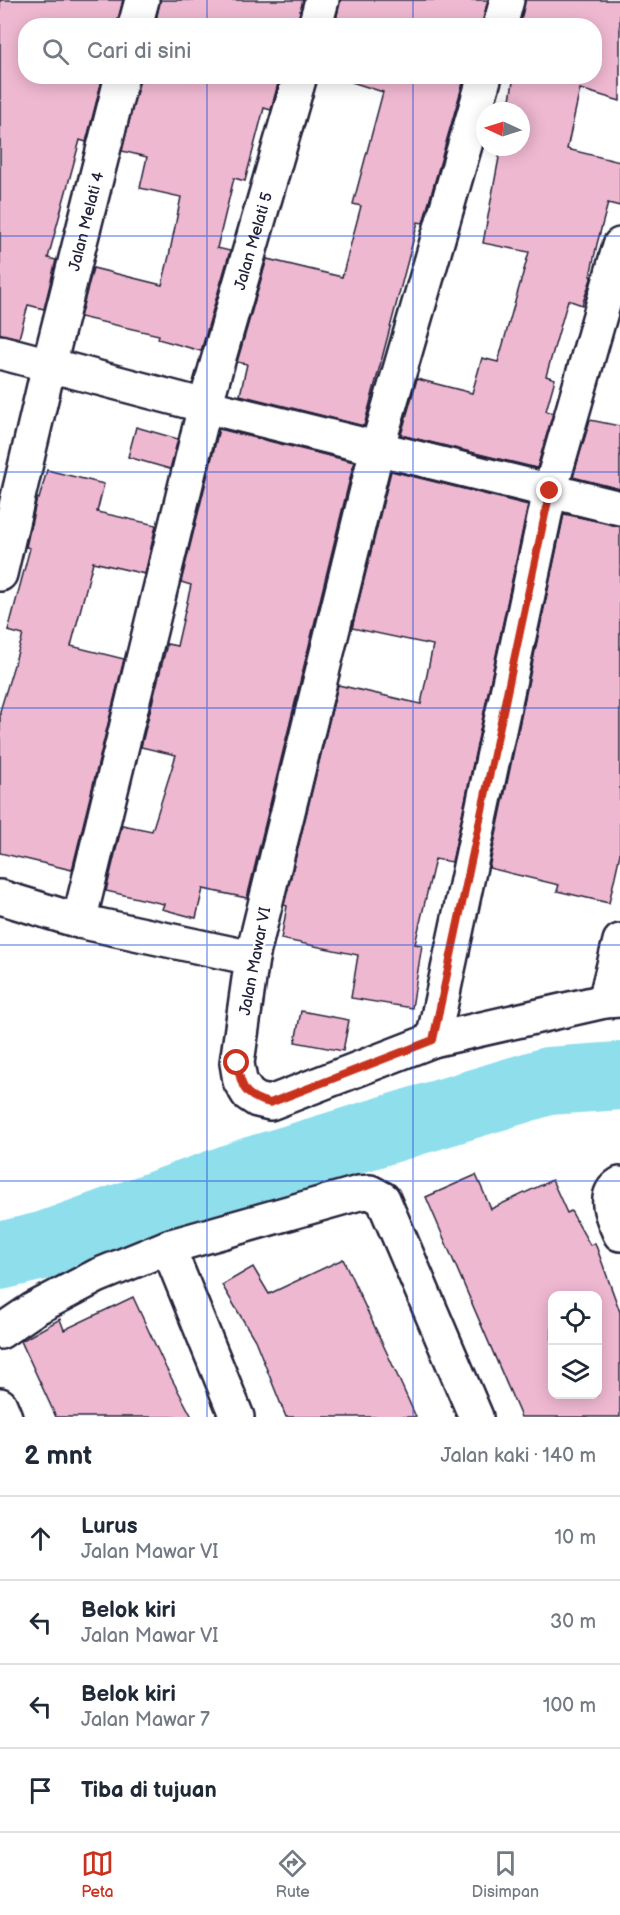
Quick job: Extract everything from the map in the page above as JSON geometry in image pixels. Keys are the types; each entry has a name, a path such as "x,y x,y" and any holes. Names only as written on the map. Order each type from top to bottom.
{"street":[{"path":"137,18 142,0"},
{"path":"317,18 322,0"},
{"path":"502,18 507,0"},
{"name":"Jalan Melati 4","path":"0,574 49,364 120,84"},
{"name":"Jalan Melati 5","path":"79,921 205,406 298,84"},
{"name":"Jalan Mawar VI","path":"483,84 376,448 252,958 237,1063 240,1081 248,1094 257,1100 270,1103 433,1040 612,1001"},
{"path":"433,1040 550,491 620,245"},
{"path":"0,352 205,406 620,508"},
{"path":"0,897 79,921 252,958"},
{"path":"612,1001 620,942"},
{"path":"620,1184 613,1191 609,1204 610,1212 620,1234"},
{"path":"0,1332 34,1309 97,1276 168,1247 359,1193 370,1192 383,1200 476,1417"},
{"path":"168,1247 237,1417"},
{"path":"0,1405 5,1417"}],"building":[{"path":"0,0 123,0 119,18 18,18 18,84 101,84 86,142 80,140 48,258 56,260 44,309 28,305 19,338 0,334"},
{"path":"160,0 303,0 299,18 157,18"},
{"path":"340,0 488,0 484,18 337,18"},
{"path":"525,0 620,0 620,101 580,89 567,149 620,162 620,206 608,203 590,276 592,276 582,305 568,300 546,376 555,379 546,411 553,413 537,468 401,435 417,379 472,393 482,358 498,362 529,252 483,243 499,156 530,156 530,102 510,102 513,84 602,84 602,18 522,18"},
{"path":"138,84 278,84 271,110 264,108 245,181 234,178 217,248 230,251 201,351 158,339 159,335 80,317 93,268 162,285 181,197 140,188 147,157 122,151"},
{"path":"358,84 463,84 423,223 418,222 364,426 240,395 247,364 237,362 267,259 342,277 361,206 353,204 383,92"},
{"path":"590,420 620,426 620,489 573,477"},
{"path":"136,427 178,439 170,469 128,457"},
{"path":"219,429 354,462 247,898 203,889 196,918 162,909 164,904 106,891 122,825 152,831 176,755 141,747 167,644 177,646 191,585 181,582"},
{"path":"47,470 104,484 97,512 156,525 145,574 93,562 71,646 124,659 72,870 0,853 0,711 23,635 8,631 30,548 26,547 37,498 39,499"},
{"path":"391,471 528,505 452,862 435,859 415,944 422,945 412,1008 351,998 358,955 281,939 287,906 284,905 338,685 421,704 433,645 352,628"},
{"path":"564,514 620,526 620,854 609,903 557,891 559,885 489,868"},
{"path":"301,1011 349,1020 343,1051 295,1042"},
{"path":"476,1175 491,1209 552,1180 567,1213 571,1211 590,1245 595,1243 620,1312 620,1417 521,1417 426,1197"},
{"path":"343,1259 416,1417 286,1417 255,1340 222,1285 253,1267 269,1294"},
{"path":"133,1297 192,1417 56,1417 21,1341 60,1319 64,1330"}],"waterway":[{"path":"0,1256 46,1245 251,1171 548,1081 620,1076"}],"route":[{"path":"237,1063 240,1081 248,1094 257,1100 270,1103 433,1040 550,491"}]}
